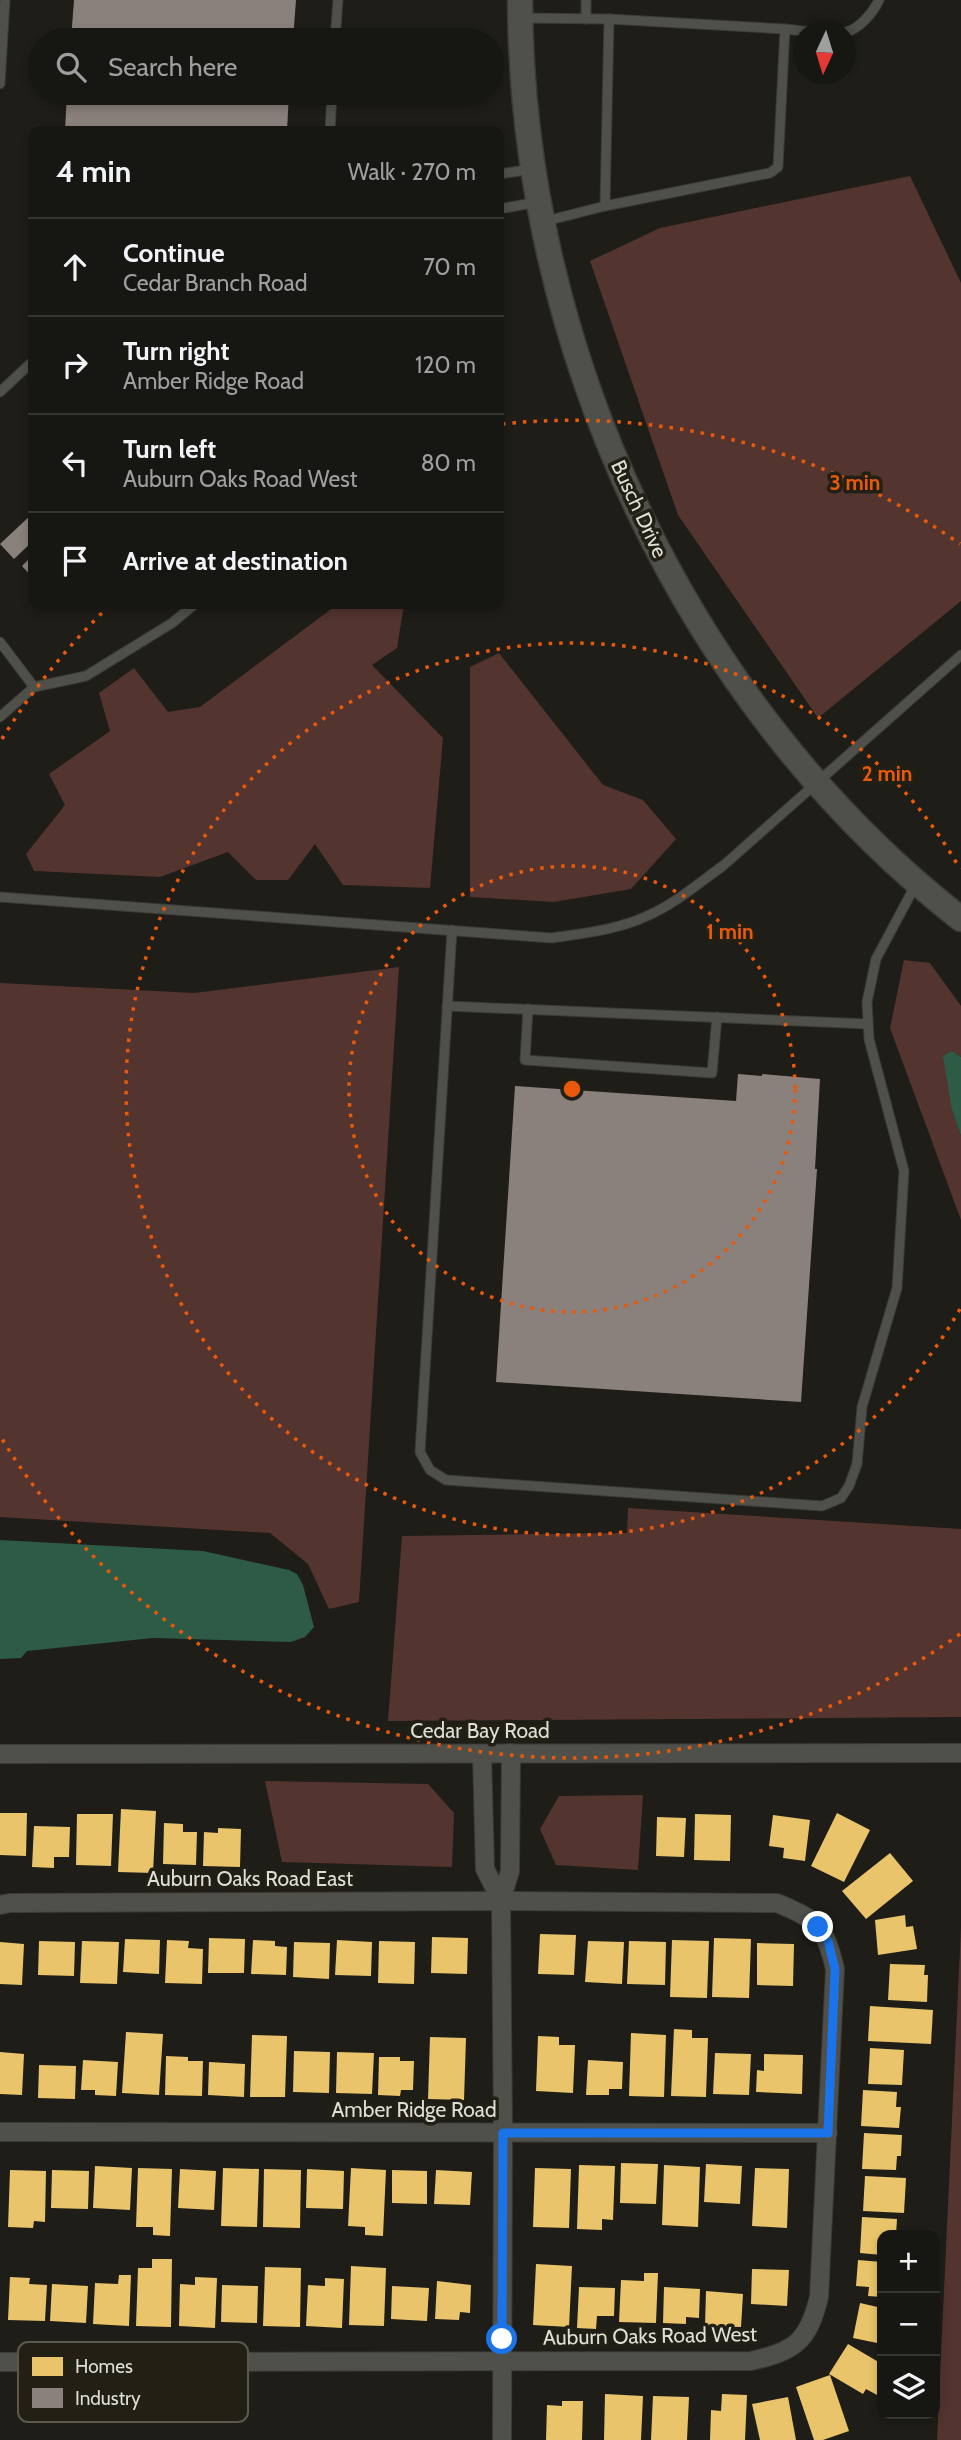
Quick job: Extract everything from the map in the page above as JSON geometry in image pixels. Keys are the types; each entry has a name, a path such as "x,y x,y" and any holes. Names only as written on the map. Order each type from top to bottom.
{"street":[{"name":"Busch Drive","path":"520,9 523,83 533,169 565,319 598,418 636,508 672,578 719,655 768,723 817,782 880,850 916,884 961,919"},
{"name":"Cedar Bay Road","path":"0,1754 961,1753"},
{"path":"482,1754 485,1869 501,1901"},
{"path":"502,2440 501,1901 510,1871 511,1754"},
{"name":"Auburn Oaks Road East","path":"0,1905 501,1901"},
{"name":"Auburn Oaks Road West","path":"248,2361 751,2361 777,2355 799,2341 812,2323 819,2297 835,1969 828,1941 818,1927 802,1914 778,1903 501,1901"},
{"name":"Amber Ridge Road","path":"0,2132 828,2133"},
{"name":"Auburn Oaks Road West","path":"0,2362 18,2362"}],"lane":[{"path":"0,84 5,0"},
{"path":"336,28 338,0"},
{"path":"586,0 586,19"},
{"path":"856,29 879,0"},
{"path":"520,9 586,19 793,30"},
{"path":"605,206 609,19"},
{"path":"504,209 541,212 605,206 770,173 778,167 785,29"},
{"path":"330,126 331,105"},
{"path":"504,173 533,169"},
{"path":"0,393 28,366"},
{"path":"0,717 33,687 86,676 172,623 189,609"},
{"path":"0,642 33,687"},
{"path":"0,897 552,938 599,931 647,916 724,865 961,655"},
{"path":"453,930 420,1452 430,1470 446,1480 822,1506 841,1498 849,1486 857,1464 862,1407 897,1287 904,1171 875,1062 866,1002 876,960 916,884"},
{"path":"447,1006 868,1024"},
{"path":"528,1009 525,1060 712,1073 717,1017"}],"shaded area":[{"path":"910,176 961,283 961,601 818,718 678,515 590,261 660,228"},
{"path":"331,609 403,609 397,648 372,665 443,738 430,888 343,885 315,844 288,880 256,880 228,852 160,877 34,871 26,854 65,805 49,774 110,731 99,693 134,668 168,712 200,707"},
{"path":"499,653 603,785 643,800 676,839 631,889 554,902 470,897 470,667"},
{"path":"904,960 930,963 961,1006 961,1057 952,1051 952,1110 961,1136 961,1220 890,1028"},
{"path":"399,967 359,1602 329,1609 308,1564 270,1533 0,1517 0,983 194,993"},
{"path":"952,1051 961,1057 961,1136 952,1110 943,1056"},
{"path":"628,1508 961,1529 961,1717 388,1721 402,1536 627,1533"},
{"path":"0,1540 203,1551 289,1570 297,1574 303,1585 314,1627 305,1637 291,1642 153,1638 27,1651 21,1658 0,1659"},
{"path":"265,1781 428,1784 454,1813 452,1867 282,1862"},
{"path":"643,1795 638,1870 556,1865 540,1829 559,1796"},
{"path":"961,1927 961,2440 937,2440"}],"building: Homes":[{"path":"121,1809 156,1811 153,1873 118,1872"},
{"path":"0,1813 27,1813 26,1856 0,1855"},
{"path":"837,1813 870,1830 844,1882 811,1866"},
{"path":"77,1814 113,1814 111,1866 76,1865"},
{"path":"695,1814 731,1815 730,1861 694,1860"},
{"path":"773,1815 810,1820 805,1861 783,1858 784,1848 769,1846"},
{"path":"657,1817 686,1818 684,1857 656,1856"},
{"path":"164,1823 183,1824 183,1832 197,1832 196,1865 163,1864"},
{"path":"34,1826 70,1827 69,1857 54,1857 54,1868 32,1867"},
{"path":"218,1828 241,1829 240,1867 203,1866 204,1832 218,1833"},
{"path":"890,1853 913,1881 866,1919 842,1891"},
{"path":"905,1915 906,1927 913,1926 917,1949 878,1955 875,1920"},
{"path":"540,1934 576,1935 574,1975 538,1974"},
{"path":"432,1937 468,1938 467,1974 431,1973"},
{"path":"209,1938 245,1939 244,1973 208,1973"},
{"path":"714,1938 751,1939 749,1998 712,1997"},
{"path":"125,1939 160,1940 159,1974 123,1972"},
{"path":"167,1940 189,1941 188,1948 203,1949 202,1984 165,1983"},
{"path":"253,1940 275,1941 275,1946 287,1947 286,1975 251,1974"},
{"path":"337,1940 372,1942 371,1976 335,1975"},
{"path":"672,1940 709,1941 707,1998 670,1997"},
{"path":"39,1941 75,1942 74,1976 38,1975"},
{"path":"82,1941 119,1942 117,1984 80,1983"},
{"path":"379,1941 415,1942 414,1984 378,1983"},
{"path":"588,1941 624,1942 622,1984 585,1982"},
{"path":"629,1941 666,1942 665,1985 627,1984"},
{"path":"0,1942 24,1944 22,1985 0,1984"},
{"path":"294,1942 330,1943 329,1979 293,1977"},
{"path":"757,1943 794,1944 793,1986 757,1985"},
{"path":"890,1964 925,1965 924,1975 928,1975 927,2002 888,2000"},
{"path":"870,2006 933,2010 931,2044 868,2041"},
{"path":"674,2029 692,2030 692,2038 708,2038 706,2097 671,2096"},
{"path":"126,2032 163,2034 159,2095 122,2093"},
{"path":"631,2033 666,2035 664,2097 629,2096"},
{"path":"252,2035 287,2036 285,2097 250,2097"},
{"path":"538,2036 559,2037 559,2045 575,2045 573,2093 536,2091"},
{"path":"430,2037 466,2038 464,2100 428,2099"},
{"path":"870,2048 904,2050 902,2085 868,2084"},
{"path":"294,2051 330,2052 329,2093 293,2092"},
{"path":"0,2052 24,2054 22,2095 0,2094"},
{"path":"337,2052 374,2053 372,2094 336,2093"},
{"path":"715,2053 751,2054 749,2095 713,2094"},
{"path":"764,2054 803,2055 802,2094 756,2092 757,2070 764,2071"},
{"path":"166,2056 203,2061 202,2096 165,2095"},
{"path":"379,2057 400,2057 400,2061 414,2061 413,2090 401,2090 400,2096 378,2095"},
{"path":"83,2060 118,2062 116,2096 95,2095 95,2090 81,2090"},
{"path":"588,2060 623,2062 622,2089 609,2089 609,2095 586,2095"},
{"path":"209,2062 245,2064 244,2097 208,2095"},
{"path":"39,2065 76,2066 75,2099 38,2098"},
{"path":"863,2090 897,2092 896,2107 901,2107 899,2128 861,2126"},
{"path":"864,2133 902,2135 901,2156 897,2156 896,2170 862,2169"},
{"path":"621,2163 658,2164 656,2204 620,2203"},
{"path":"706,2164 742,2166 740,2204 704,2202"},
{"path":"579,2165 615,2166 613,2220 602,2219 602,2230 577,2229"},
{"path":"664,2165 700,2167 698,2227 662,2225"},
{"path":"95,2166 132,2168 130,2210 93,2208"},
{"path":"138,2168 172,2169 170,2236 153,2235 153,2227 136,2227"},
{"path":"223,2168 259,2169 257,2227 221,2226"},
{"path":"351,2168 386,2170 383,2236 365,2235 365,2227 348,2226"},
{"path":"535,2168 571,2169 569,2228 533,2227"},
{"path":"755,2168 789,2169 787,2228 752,2226"},
{"path":"180,2169 216,2171 214,2210 178,2208"},
{"path":"264,2169 301,2170 300,2228 263,2227"},
{"path":"307,2169 344,2171 343,2209 306,2208"},
{"path":"10,2170 46,2171 45,2222 34,2221 33,2228 8,2227"},
{"path":"52,2170 89,2171 88,2209 51,2208"},
{"path":"392,2170 427,2171 427,2204 392,2203"},
{"path":"436,2170 472,2172 470,2205 434,2204"},
{"path":"865,2176 906,2178 904,2213 863,2211"},
{"path":"862,2217 897,2219 896,2230 877,2230 877,2255 860,2253"},
{"path":"152,2259 172,2259 171,2327 136,2326 138,2268 152,2268"},
{"path":"858,2260 877,2262 877,2297 868,2296 869,2287 856,2286"},
{"path":"536,2264 572,2266 569,2327 533,2325"},
{"path":"351,2266 386,2268 384,2326 349,2325"},
{"path":"265,2267 301,2268 300,2327 263,2326"},
{"path":"752,2269 789,2270 787,2306 751,2304"},
{"path":"644,2273 658,2273 656,2323 619,2322 621,2280 644,2281"},
{"path":"119,2275 131,2275 129,2326 93,2324 95,2283 118,2284"},
{"path":"10,2277 30,2278 29,2284 47,2285 45,2321 8,2320"},
{"path":"195,2277 217,2278 215,2328 179,2326 180,2284 195,2285"},
{"path":"325,2278 344,2279 342,2328 306,2326 308,2285 325,2286"},
{"path":"437,2281 471,2285 470,2313 460,2312 459,2320 435,2319"},
{"path":"52,2284 88,2286 86,2323 50,2321"},
{"path":"222,2285 258,2286 257,2323 221,2322"},
{"path":"392,2286 429,2288 427,2321 391,2319"},
{"path":"579,2287 615,2288 614,2316 597,2316 596,2329 577,2328"},
{"path":"664,2287 700,2289 699,2318 686,2317 686,2324 663,2323"},
{"path":"706,2291 743,2294 741,2327 705,2326"},
{"path":"860,2303 877,2307 877,2343 853,2338"},
{"path":"848,2344 877,2361 877,2395 866,2389 863,2394 829,2374"},
{"path":"830,2375 849,2431 823,2440 814,2440 796,2387"},
{"path":"605,2394 643,2396 641,2440 604,2440"},
{"path":"722,2394 747,2395 745,2440 710,2440 711,2410 721,2411"},
{"path":"653,2396 689,2397 687,2440 651,2440"},
{"path":"788,2397 796,2440 760,2440 752,2404"},
{"path":"562,2401 583,2401 582,2440 546,2440 547,2405 562,2406"}],"building: Industry":[{"path":"74,0 296,0 294,28 72,28"},
{"path":"66,105 288,105 287,126 65,126"},
{"path":"28,518 28,546 14,559 0,544"},
{"path":"28,560 28,573 22,566"},
{"path":"738,1074 820,1079 817,1169 801,1402 496,1382 515,1086 736,1101"}],"route":[{"path":"502,2339 503,2133 828,2133 835,1969 828,1941 818,1927"}]}
